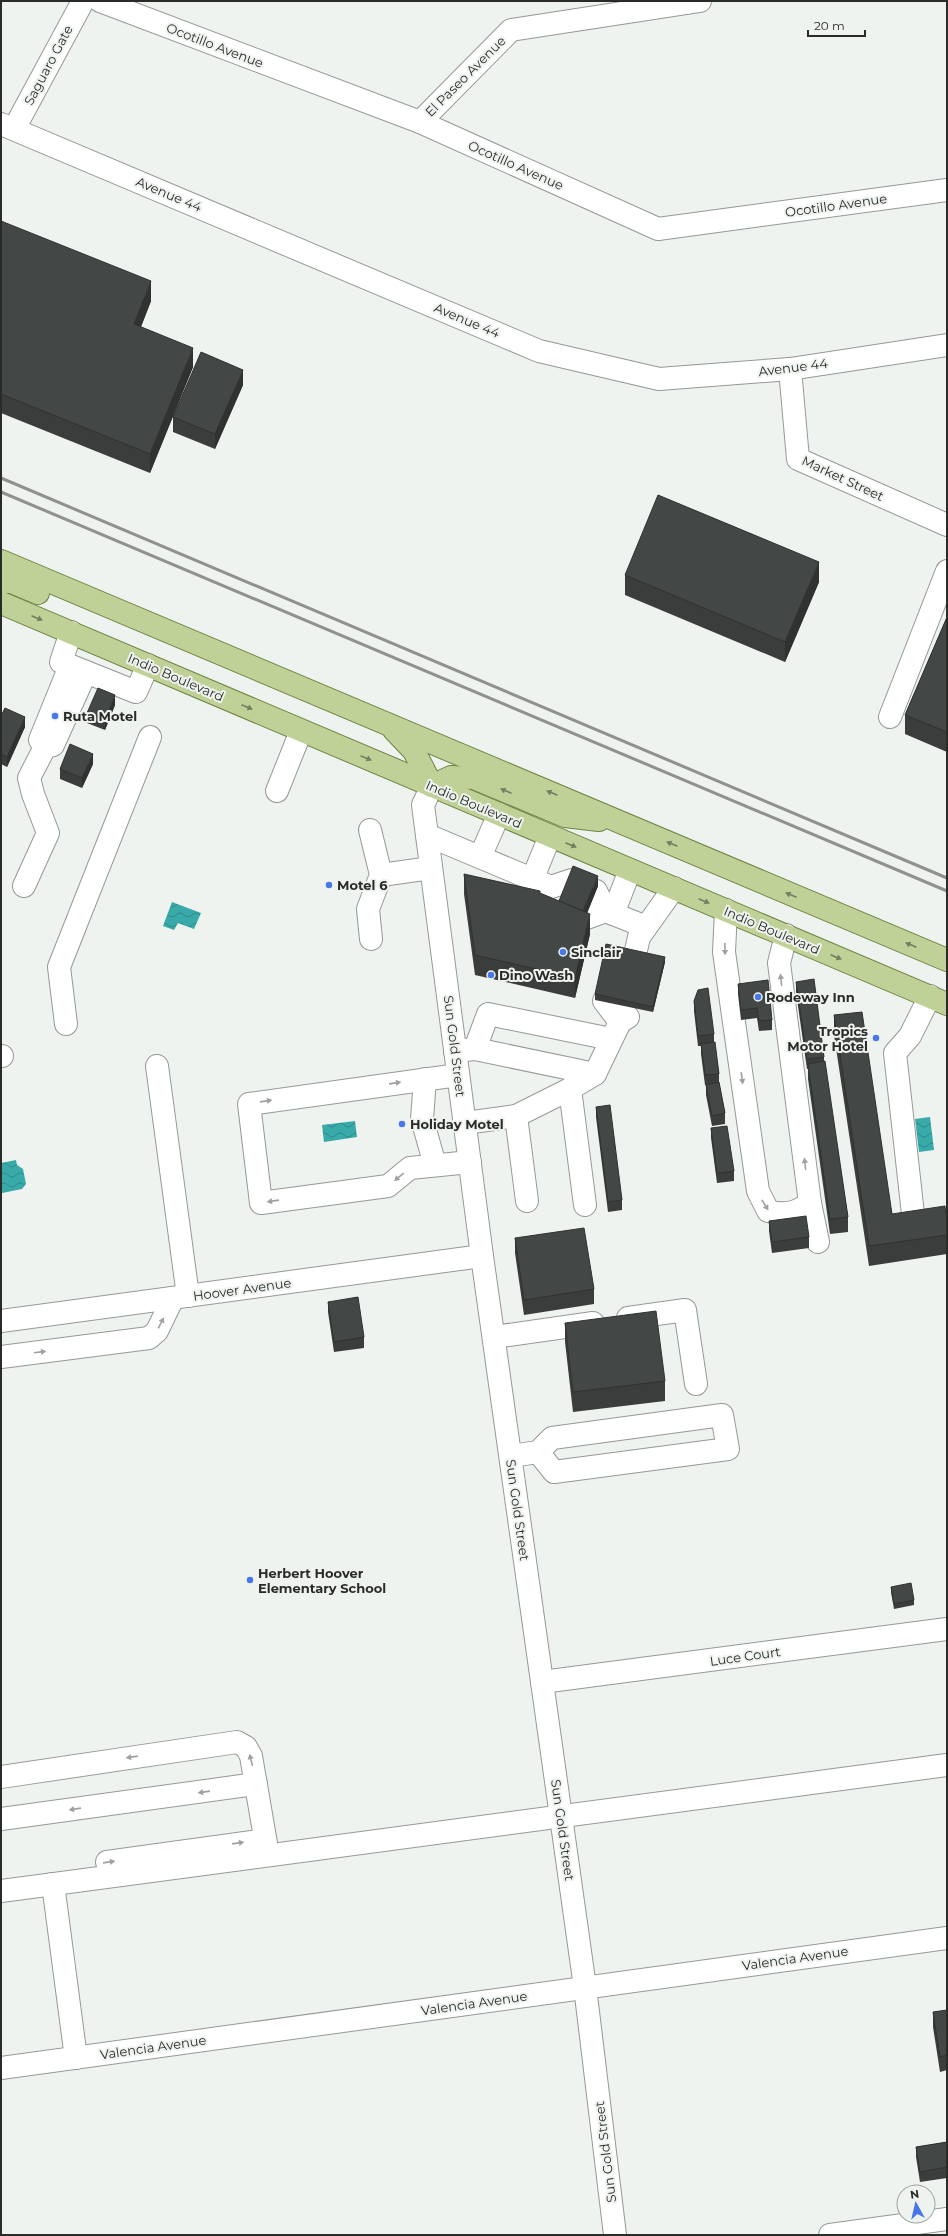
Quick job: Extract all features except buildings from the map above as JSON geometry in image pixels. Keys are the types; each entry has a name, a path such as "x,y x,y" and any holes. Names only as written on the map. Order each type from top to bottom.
{"main road":[{"path":"1,561 947,960"},
{"path":"1,582 12,582 129,632 181,637"},
{"name":"Indio Boulevard","path":"1,603 938,1000"},
{"path":"388,724 414,751 432,786 451,777 474,778 565,816 623,823"}],"street":[{"name":"Saguaro Gate","path":"7,126 83,1"},
{"name":"Ocotillo Avenue","path":"100,1 420,122 658,229 947,190"},
{"name":"El Paseo Avenue","path":"420,122 511,30 700,1"},
{"name":"Avenue 44","path":"7,126 539,351 659,379 790,369 947,345"},
{"name":"Market Street","path":"790,369 798,459 947,526"},
{"path":"890,717 947,571"},
{"path":"70,632 61,662 136,692 148,665"},
{"path":"24,886 48,833 33,794 29,778 45,747 40,740 78,669"},
{"path":"277,791 301,731"},
{"path":"66,1024 59,967 150,737"},
{"name":"Sun Gold Street","path":"432,786 423,805 431,868 465,1050 458,1075 585,1987 615,2235"},
{"path":"480,857 499,814"},
{"path":"370,830 381,875 368,909 371,939"},
{"path":"427,835 556,890 550,836"},
{"path":"381,875 431,868"},
{"path":"630,870 598,908 638,946 674,888"},
{"path":"726,910 724,952 758,1191 768,1211 781,1215 798,1212 810,1203"},
{"path":"786,935 779,963 810,1203 818,1242"},
{"path":"914,1224 895,1053 938,1000"},
{"path":"465,1123 516,1116 570,1089 595,1074 620,1015 488,1014 465,1050 595,1074"},
{"path":"1,1357 149,1338 157,1331 181,1297 157,1066"},
{"path":"458,1075 249,1104 261,1203 388,1186 410,1168 470,1162"},
{"path":"425,1079 422,1119 435,1165"},
{"path":"570,1089 585,1205"},
{"path":"516,1116 527,1201"},
{"name":"Hoover Avenue","path":"1,1322 482,1256"},
{"path":"494,1337 685,1310 696,1384"},
{"path":"511,1456 538,1452 552,1438 722,1414 728,1449 554,1472 538,1452"},
{"path":"672,1422 677,1456"},
{"name":"Luce Court","path":"542,1682 947,1629"},
{"path":"1,1777 237,1742 246,1747 251,1756 267,1847"},
{"path":"1,1877 561,1816 947,1765"},
{"path":"1,1819 256,1784"},
{"path":"1,1891 53,1884 267,1847"},
{"path":"53,1884 76,2058"},
{"name":"Valencia Avenue","path":"1,2068 947,1938"},
{"path":"830,2235 947,2219"}],"water":[{"path":"172,902 201,913 194,929 178,923 174,930 163,926"},
{"path":"930,1117 934,1150 919,1152 915,1119"},
{"path":"355,1121 357,1137 324,1142 322,1125"},
{"path":"16,1160 17,1165 23,1169 26,1184 22,1189 2,1193 1,1163"}],"railway":[{"path":"1,478 947,878"},
{"path":"1,492 947,891"}],"place":[{"name":"Ruta Motel","path":"55,716"},
{"name":"Motel 6","path":"329,885"},
{"name":"Sinclair","path":"563,952"},
{"name":"Dino Wash","path":"491,975"},
{"name":"Rodeway Inn","path":"758,997"},
{"name":"Tropics Motor Hotel","path":"876,1038"},
{"name":"Holiday Motel","path":"402,1124"},
{"name":"Herbert Hoover Elementary School","path":"250,1580"}]}
